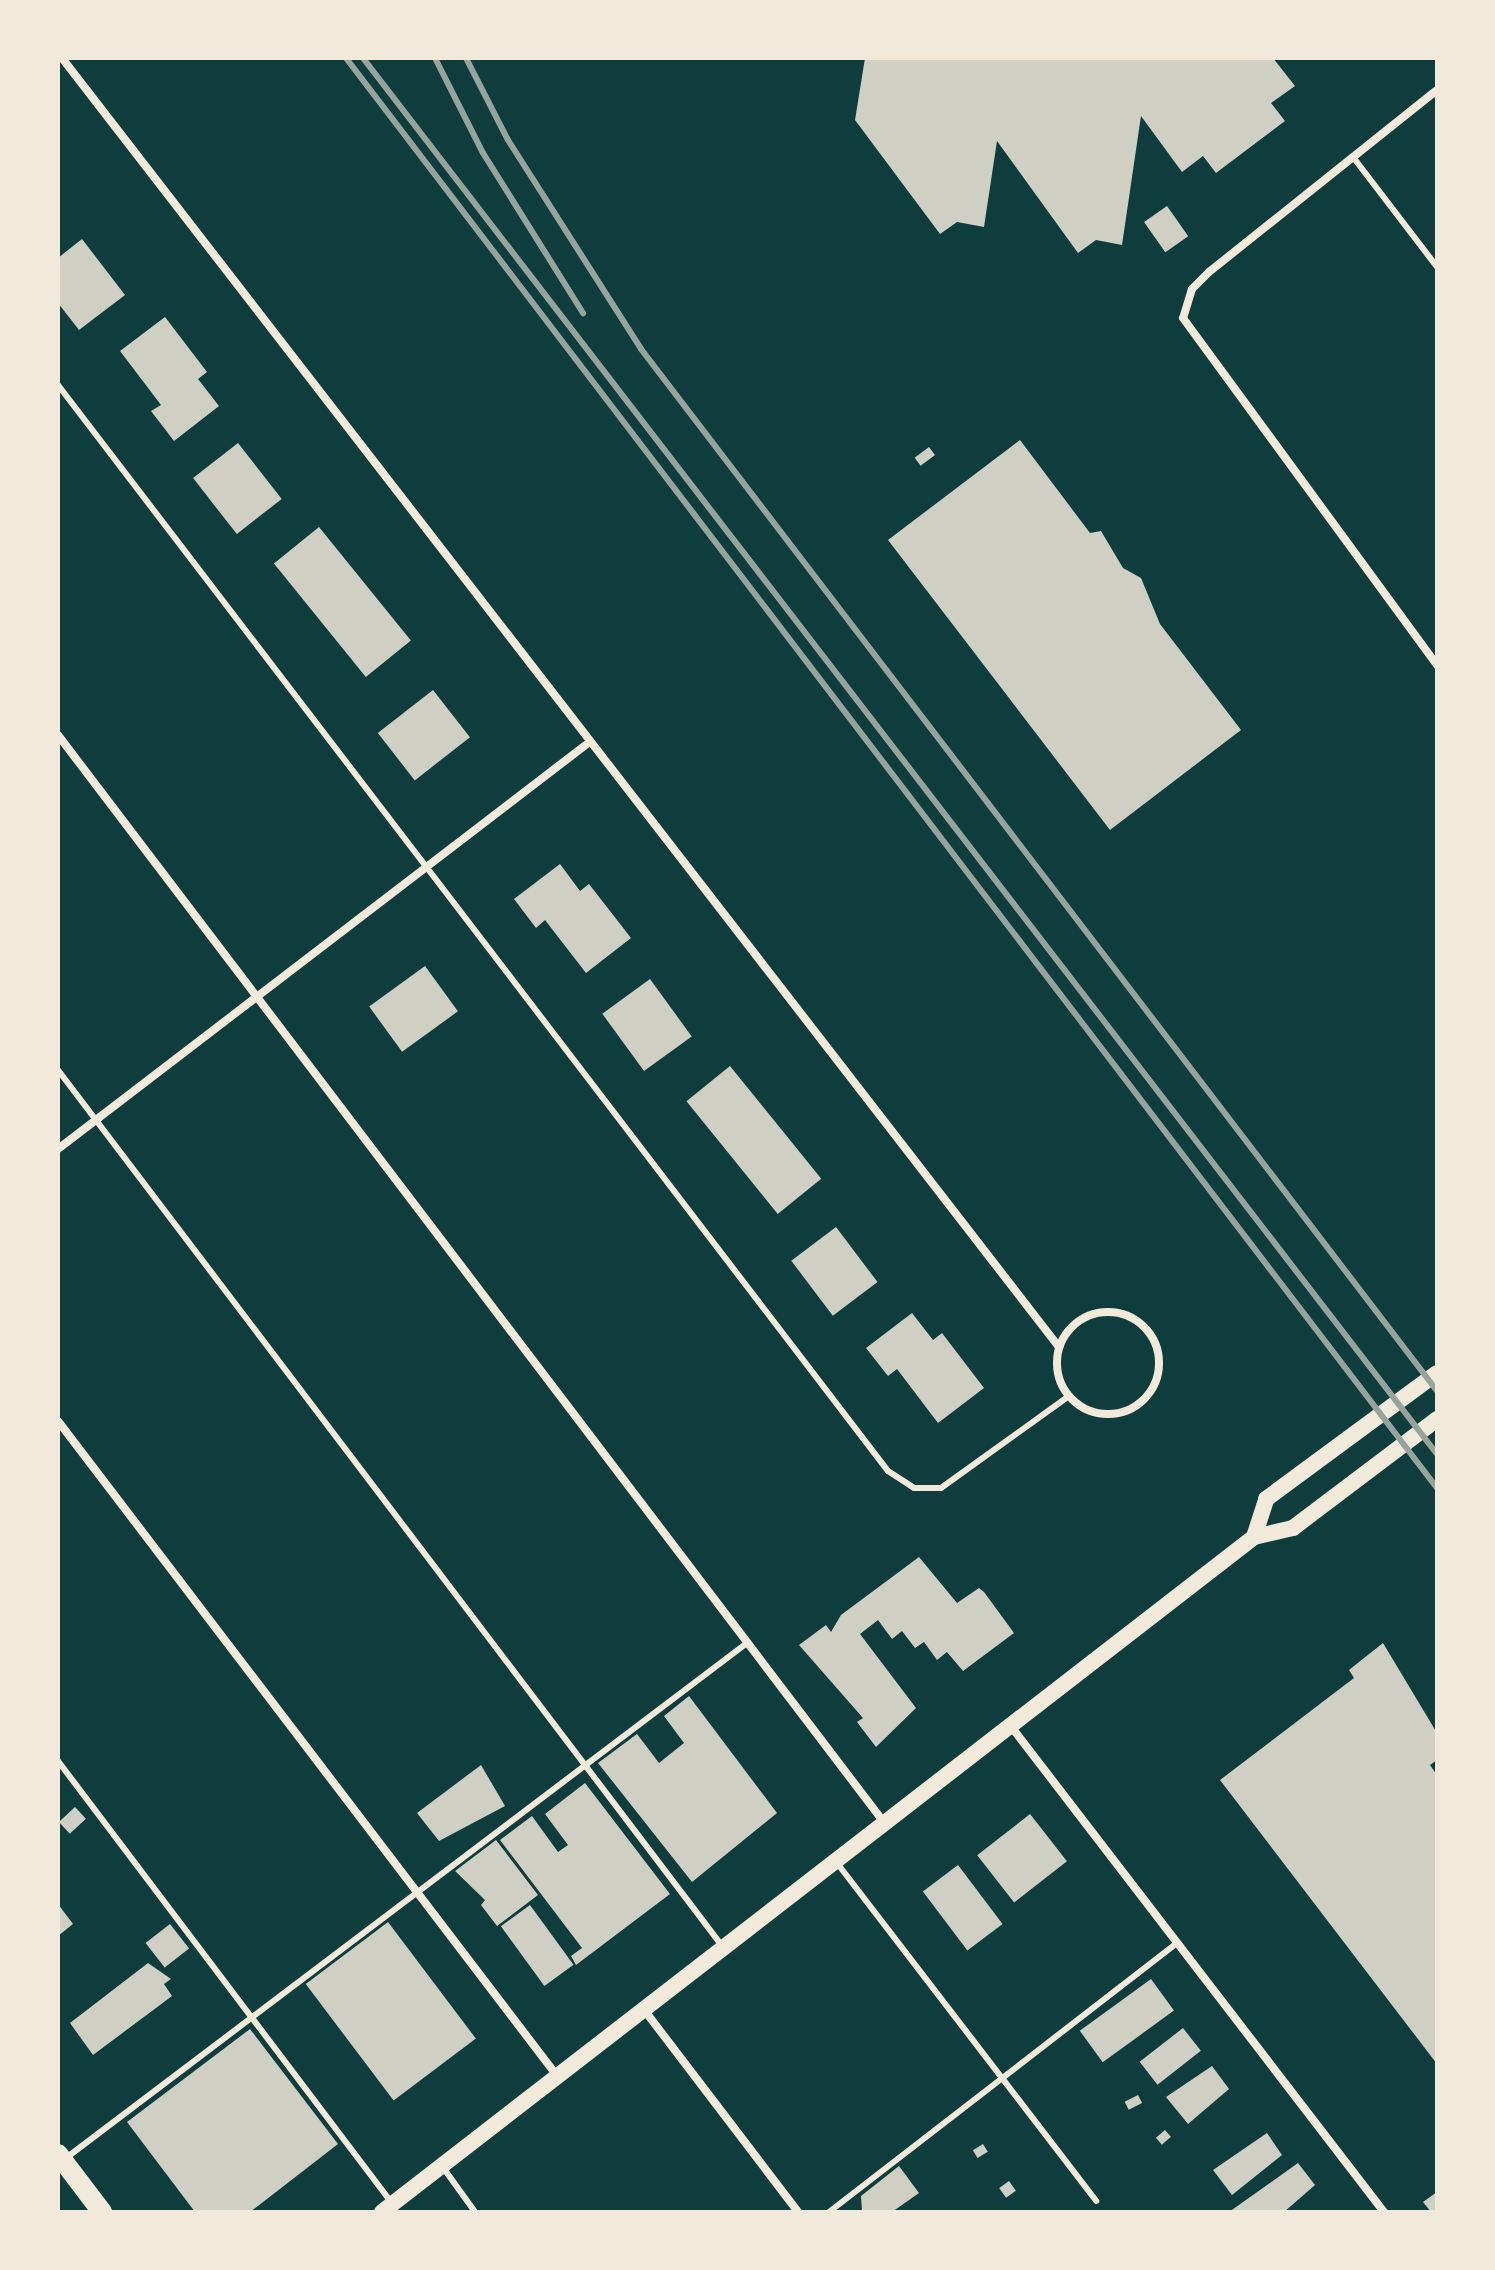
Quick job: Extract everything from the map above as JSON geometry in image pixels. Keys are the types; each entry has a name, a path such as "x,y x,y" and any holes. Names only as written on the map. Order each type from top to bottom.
{"main road":[{"path":"1254,1537 1266,1499 1437,1373"},
{"path":"388,2208 1013,1729 1254,1537 1293,1528 1437,1419"},
{"path":"61,2157 102,2212"}],"street":[{"path":"62,58 587,744 1059,1347"},
{"path":"1437,90 1209,272 1183,305 1184,329 1437,665"},
{"path":"58,735 887,1826"},
{"path":"58,1149 587,744"},
{"path":"1111,1311 1141,1324 1158,1352 1154,1385 1130,1409 1097,1413 1069,1396 1058,1373 1059,1347 1078,1320 1111,1311"},
{"path":"58,1421 558,2077"},
{"path":"1013,1729 1384,2212"},
{"path":"645,2011 798,2212"}],"lane":[{"path":"1353,157 1437,267"},
{"path":"58,385 425,868 899,1482 929,1490 955,1482 1069,1396"},
{"path":"58,1070 725,1950"},
{"path":"61,2157 252,2019 747,1643"},
{"path":"58,1761 252,2019 388,2208"},
{"path":"837,1863 1096,2201"},
{"path":"829,2212 1176,1944"},
{"path":"442,2166 475,2212"}],"building":[{"path":"865,58 1273,58 1295,86 1271,103 1285,121 1216,173 1203,156 1182,172 1141,116 1122,245 1096,240 1078,253 997,141 984,227 957,222 940,234 855,120"},
{"path":"1167,206 1188,236 1165,252 1144,222"},
{"path":"82,239 125,295 79,330 58,303 58,258"},
{"path":"165,317 207,372 198,379 219,406 174,441 151,411 161,405 120,351"},
{"path":"1020,440 1090,533 1101,531 1123,568 1141,578 1160,624 1241,730 1110,830 888,540"},
{"path":"238,443 282,499 237,534 193,478"},
{"path":"929,447 935,455 921,466 915,458"},
{"path":"319,527 411,640 366,677 274,564"},
{"path":"433,690 470,737 415,780 378,733"},
{"path":"560,864 580,891 589,884 631,938 586,973 545,920 536,928 514,899"},
{"path":"425,966 458,1011 402,1052 369,1007"},
{"path":"650,979 692,1036 644,1071 602,1014"},
{"path":"730,1066 821,1179 778,1214 686,1101"},
{"path":"836,1227 878,1282 833,1316 791,1261"},
{"path":"912,1313 933,1340 942,1333 984,1388 938,1423 897,1369 888,1376 866,1348"},
{"path":"919,1557 957,1603 979,1588 984,1592 1014,1633 963,1671 947,1652 937,1660 924,1642 915,1648 902,1631 892,1639 878,1620 860,1634 916,1708 876,1747 857,1722 863,1718 799,1645 826,1625 831,1632 841,1615"},
{"path":"1383,1643 1437,1733 1437,1760 1430,1765 1437,1775 1437,2064 1220,1780 1354,1678 1349,1670"},
{"path":"689,1696 777,1813 692,1882 598,1763 637,1734 659,1763 684,1743 664,1716"},
{"path":"481,1765 505,1806 439,1841 417,1813"},
{"path":"585,1783 670,1894 576,1965 571,1956 582,1948 500,1840 532,1816 558,1852 568,1845 545,1814"},
{"path":"75,1807 86,1819 70,1834 59,1822"},
{"path":"1030,1814 1067,1861 1014,1903 977,1855"},
{"path":"496,1840 538,1895 497,1926 481,1905 485,1900 455,1871"},
{"path":"958,1865 1003,1924 967,1951 923,1891"},
{"path":"58,1904 73,1924 58,1936"},
{"path":"530,1905 573,1965 544,1986 501,1926"},
{"path":"388,1922 476,2039 394,2101 306,1984"},
{"path":"170,1924 189,1948 165,1968 146,1943"},
{"path":"148,1963 171,1979 164,1984 172,1996 93,2055 70,2023"},
{"path":"1151,1979 1174,2011 1103,2062 1080,2031"},
{"path":"1183,2028 1201,2051 1158,2085 1140,2062"},
{"path":"250,2029 338,2144 250,2212 195,2212 127,2122"},
{"path":"1212,2066 1229,2089 1188,2124 1166,2097"},
{"path":"1138,2095 1142,2103 1129,2110 1125,2102"},
{"path":"1165,2130 1171,2137 1162,2145 1156,2138"},
{"path":"1267,2133 1282,2155 1232,2195 1213,2170"},
{"path":"983,2144 988,2152 978,2158 973,2150"},
{"path":"1298,2163 1315,2185 1284,2212 1229,2212"},
{"path":"899,2166 919,2193 892,2212 862,2212 861,2196"},
{"path":"1009,2181 1016,2191 1006,2198 999,2188"},
{"path":"1437,2192 1437,2212 1431,2212 1423,2202"}],"railway":[{"path":"346,58 1437,1488"},
{"path":"363,58 1437,1454"},
{"path":"435,58 483,153 583,313"},
{"path":"466,58 508,140 641,349 1437,1391"}]}
